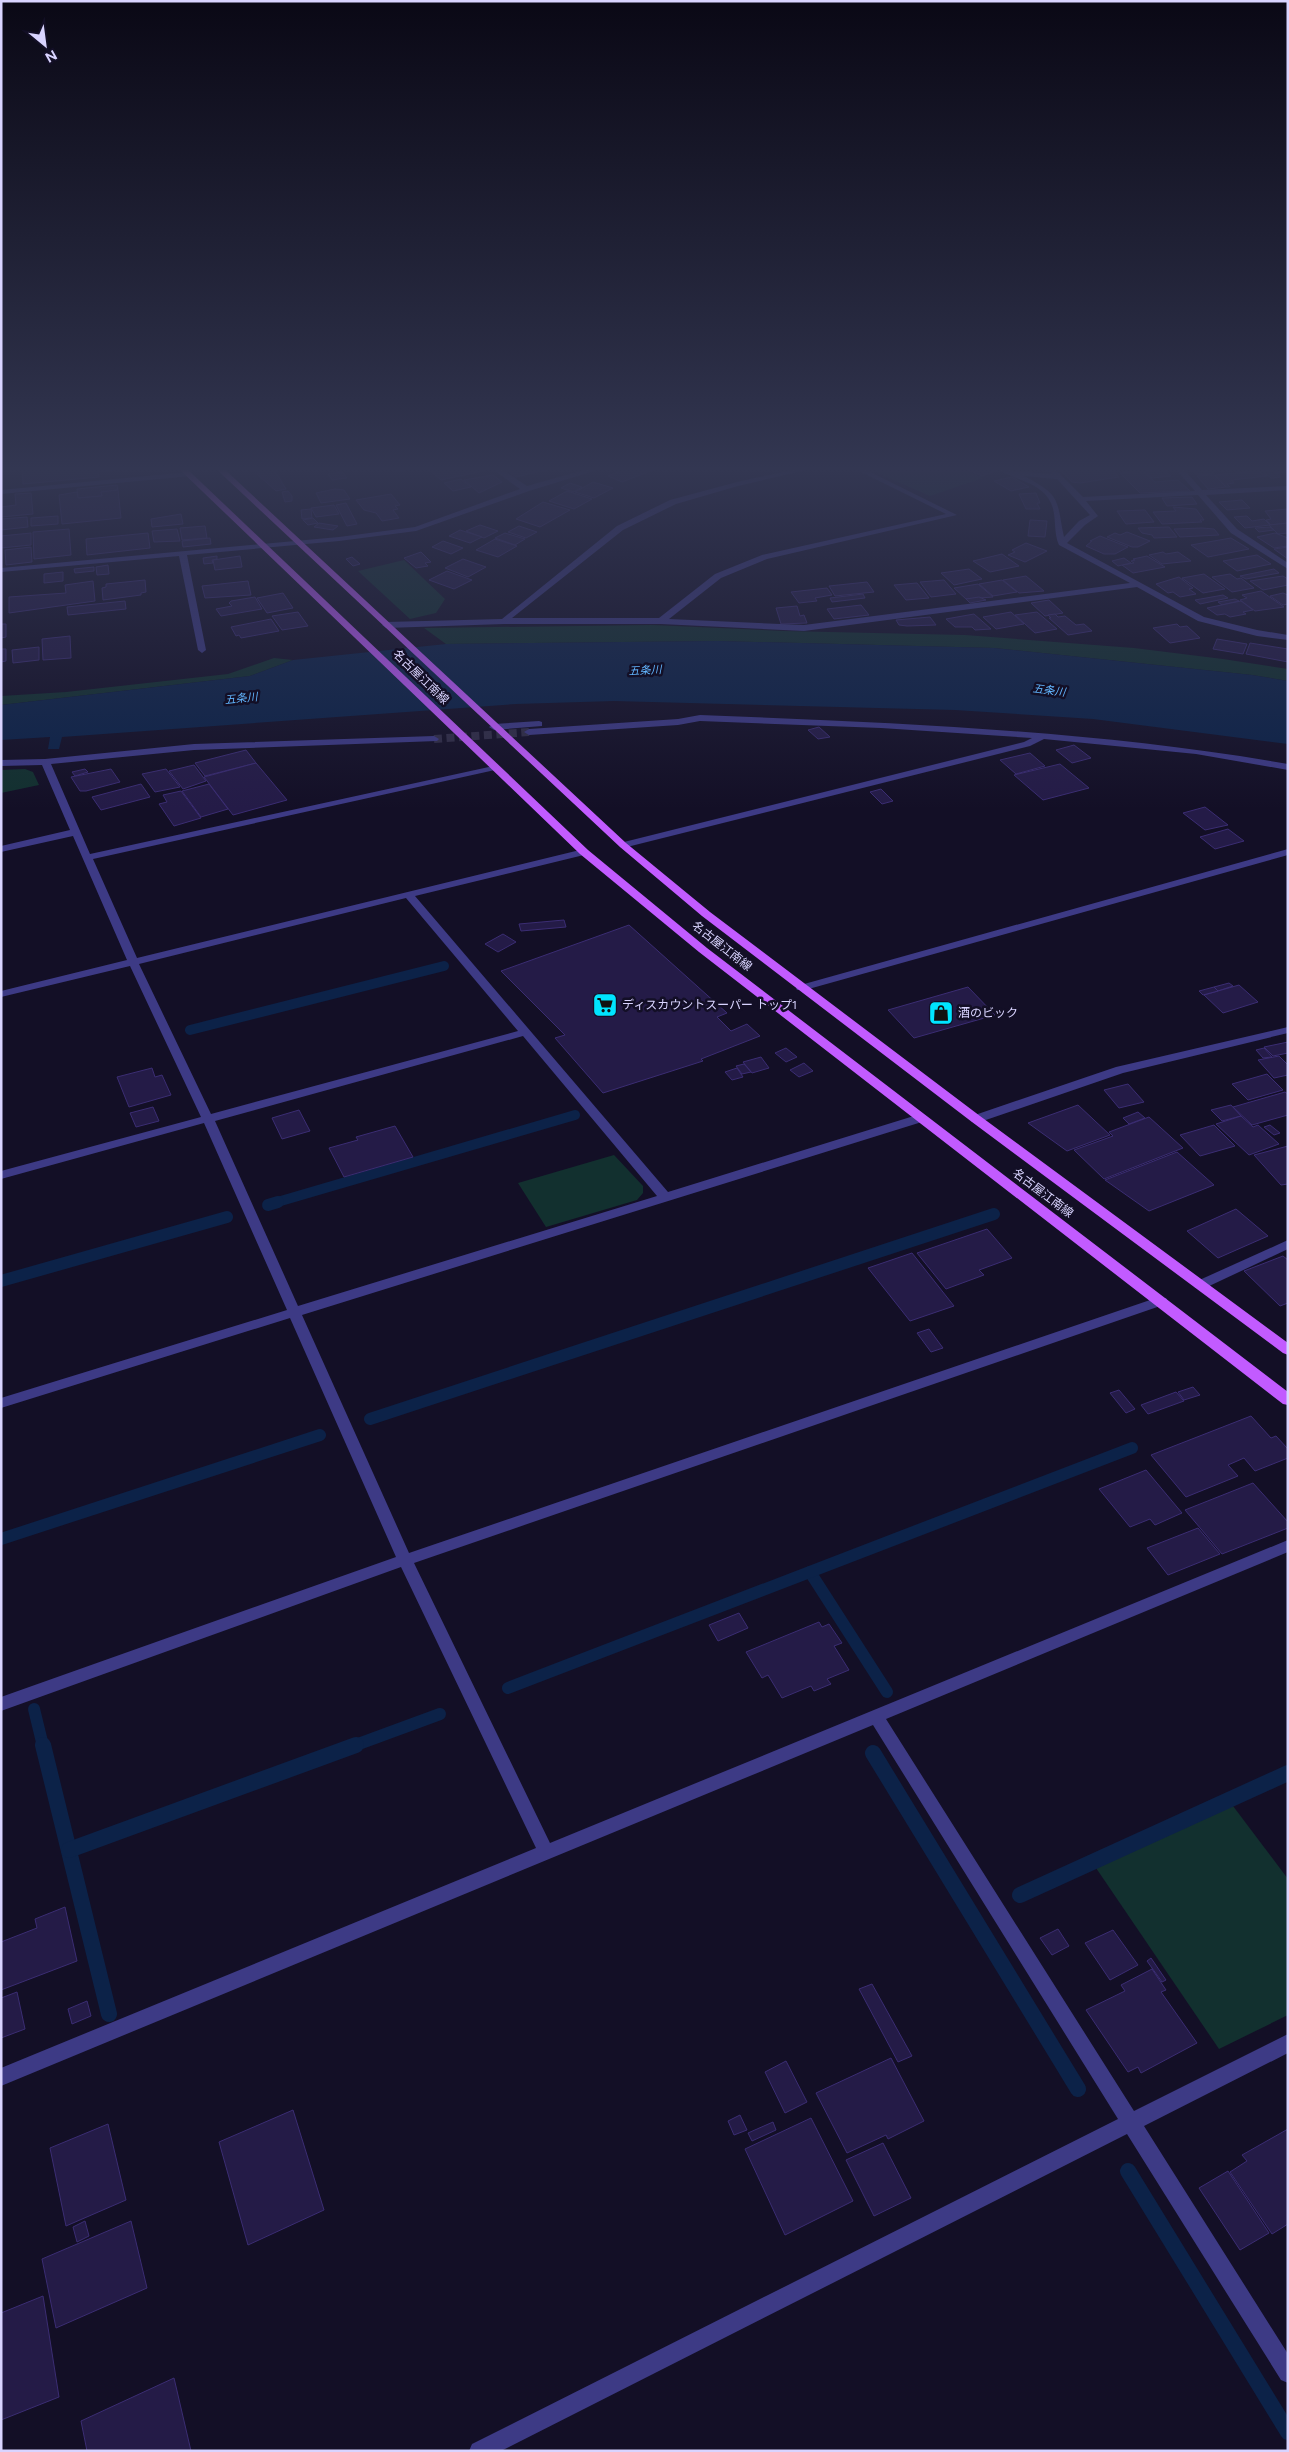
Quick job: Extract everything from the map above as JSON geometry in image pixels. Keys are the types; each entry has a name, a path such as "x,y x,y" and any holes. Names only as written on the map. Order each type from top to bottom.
{"main road":[{"name":"名古屋江南線","path":"300,580 584,852 703,950 1162,1301 1288,1400"},
{"name":"名古屋江南線","path":"340,580 491,724 623,845 706,914 801,988 1288,1350"}],"street":[{"path":"188,580 202,650"},
{"path":"504,621 555,580"},
{"path":"661,621 712,580"},
{"path":"1128,580 1201,619 1257,633 1288,638"},
{"path":"386,625 504,621 661,621 804,628 1138,586"},
{"path":"491,724 657,717 869,724 1042,736 1184,750 1288,766"},
{"path":"529,732 698,719"},
{"path":"623,845 1027,744 1042,736"},
{"path":"1,763 45,762 194,747 434,739"},
{"path":"45,762 133,962 208,1119 405,1560 546,1852"},
{"path":"88,857 495,766"},
{"path":"1,849 76,832"},
{"path":"1,994 584,852"},
{"path":"801,988 1288,852"},
{"path":"409,895 665,1197"},
{"path":"976,1119 1120,1070 1288,1030"},
{"path":"1,1175 526,1032"},
{"path":"1,1403 921,1118"},
{"path":"1200,1285 1288,1244"},
{"path":"1,1704 405,1560 1162,1301"},
{"path":"1,2077 1288,1546"},
{"path":"876,1716 1288,2373"},
{"path":"479,2451 1288,2043"}],"green space":[{"path":"368,580 425,580 445,599 436,613 410,619"},
{"path":"652,625 784,631 965,635 1134,648 1288,669 1288,681 1252,675 994,648 718,641 446,644 424,628"},
{"path":"274,658 293,660 250,676 1,705 1,696 66,692 228,674"},
{"path":"25,769 33,772 39,785 1,793 1,770"},
{"path":"614,1155 643,1186 643,1193 637,1200 546,1227 518,1183"},
{"path":"1230,1802 1288,1879 1288,2015 1219,2049 1094,1865"}],"water":[{"name":"五条川","path":"718,641 994,648 1252,675 1288,681 1288,744 1093,719 955,710 614,701 516,704 62,737 59,749 48,749 50,737 1,740 1,705 250,676 293,660 446,644"}],"building":[{"path":"44,580 63,580 63,581 44,583"},
{"path":"145,580 146,592 141,593 141,595 103,600 102,588 106,587 106,584"},
{"path":"430,580 471,580 454,589"},
{"path":"944,580 956,594 931,597 920,582"},
{"path":"949,580 975,580 954,585"},
{"path":"1003,580 1017,592 993,596 979,584"},
{"path":"1004,580 1031,580 1044,591 1019,593"},
{"path":"1168,580 1183,580 1193,588 1189,589 1196,594 1180,597 1173,592 1168,593 1156,584"},
{"path":"1185,580 1213,580 1225,589 1203,593"},
{"path":"1217,580 1244,580 1254,588 1232,592"},
{"path":"1288,580 1288,585 1263,590 1250,581"},
{"path":"93,581 95,601 9,613 9,597 66,593 65,585"},
{"path":"248,581 251,595 205,598 202,586"},
{"path":"867,582 874,592 835,596 829,586"},
{"path":"917,583 929,598 906,600 894,585"},
{"path":"978,584 993,597 966,599 954,588"},
{"path":"827,588 832,595 815,598 817,601 799,603 791,592"},
{"path":"1261,591 1284,607 1255,611 1240,600 1247,598 1242,595"},
{"path":"283,593 293,608 267,613 257,598"},
{"path":"1283,593 1288,595 1288,604 1283,605 1270,596"},
{"path":"863,594 865,598 832,602 830,598"},
{"path":"1223,595 1228,598 1200,604 1195,600"},
{"path":"255,597 262,609 221,616 216,609 232,606 229,603 231,601"},
{"path":"979,597 986,600 970,603 966,599"},
{"path":"1235,599 1239,601 1222,605 1218,602"},
{"path":"1049,600 1063,613 1045,616 1031,603"},
{"path":"125,601 126,609 68,615 67,607"},
{"path":"1241,601 1253,610 1243,612 1246,614 1230,617 1225,614 1217,615 1207,608"},
{"path":"861,605 869,615 834,619 827,609"},
{"path":"797,606 800,616 804,615 807,623 781,624 776,608"},
{"path":"298,612 308,626 282,630 272,616"},
{"path":"1011,612 1024,624 996,629 983,617"},
{"path":"1037,612 1057,629 1035,633 1015,615"},
{"path":"974,614 991,629 975,630 972,627 955,627 946,619"},
{"path":"1055,614 1058,617 1065,616 1076,625 1084,624 1092,631 1068,635 1049,618 1051,618 1048,615"},
{"path":"930,617 936,625 899,625 896,620"},
{"path":"271,619 279,631 241,638 239,635 236,636 231,627"},
{"path":"1,624 6,624 6,637 1,638"},
{"path":"1177,624 1180,627 1187,626 1200,638 1170,643 1153,628"},
{"path":"70,636 71,658 43,660 42,639"},
{"path":"1217,639 1247,644 1243,654 1213,649"},
{"path":"1250,643 1288,649 1288,662 1246,654"},
{"path":"39,647 39,660 13,663 12,650"},
{"path":"1,649 6,649 6,661 1,662"},
{"path":"819,727 830,737 818,739 808,730"},
{"path":"1074,745 1091,758 1072,763 1056,750"},
{"path":"246,750 256,763 205,776 195,763"},
{"path":"1030,753 1045,766 1016,774 1000,760"},
{"path":"256,763 287,800 233,815 204,777"},
{"path":"1060,764 1089,788 1043,800 1014,775"},
{"path":"194,765 206,781 183,789 169,771"},
{"path":"85,769 88,772 75,776 72,772"},
{"path":"111,769 120,782 86,791 80,791 71,777"},
{"path":"166,769 180,787 155,792 142,774"},
{"path":"141,784 150,797 101,810 92,797"},
{"path":"209,784 228,809 201,817 182,791"},
{"path":"881,789 893,801 882,804 870,792"},
{"path":"181,791 201,818 174,826 159,804 167,802 163,795"},
{"path":"1205,807 1228,825 1205,830 1183,813"},
{"path":"1228,829 1244,841 1215,849 1200,837"},
{"path":"564,920 566,927 521,931 519,924"},
{"path":"629,925 727,1013 717,1017 731,1031 747,1024 760,1036 701,1059 703,1061 603,1093 555,1038 565,1035 501,971"},
{"path":"503,934 516,942 498,952 485,944"},
{"path":"1229,983 1233,986 1218,991 1214,987"},
{"path":"1239,985 1258,1002 1223,1013 1204,995"},
{"path":"968,987 995,1015 914,1038 888,1010"},
{"path":"1214,987 1218,991 1203,995 1199,991"},
{"path":"1288,1042 1288,1053 1273,1056 1264,1047"},
{"path":"786,1048 797,1057 786,1062 775,1053"},
{"path":"1264,1048 1272,1057 1263,1058 1256,1050"},
{"path":"1279,1056 1288,1065 1288,1075 1274,1078 1258,1060"},
{"path":"761,1057 769,1068 752,1073 743,1062"},
{"path":"804,1063 813,1071 799,1077 790,1070"},
{"path":"744,1064 751,1072 742,1074 736,1066"},
{"path":"152,1068 155,1077 162,1075 171,1095 129,1107 117,1077"},
{"path":"737,1068 743,1077 732,1080 725,1072"},
{"path":"1267,1074 1283,1090 1248,1100 1232,1084"},
{"path":"1128,1084 1144,1102 1119,1108 1104,1090"},
{"path":"1285,1092 1288,1094 1288,1115 1252,1125 1233,1107"},
{"path":"1078,1105 1110,1135 1067,1151 1028,1123"},
{"path":"1231,1105 1241,1116 1222,1121 1211,1110"},
{"path":"153,1107 159,1121 136,1127 130,1113"},
{"path":"299,1110 310,1131 282,1139 272,1118"},
{"path":"1138,1112 1145,1118 1129,1124 1123,1118"},
{"path":"1241,1116 1253,1127 1258,1125 1279,1144 1249,1155 1216,1124"},
{"path":"1149,1117 1183,1148 1104,1179 1074,1150 1113,1136 1109,1132"},
{"path":"1214,1125 1235,1146 1200,1156 1180,1135"},
{"path":"1270,1125 1280,1133 1274,1135 1264,1127"},
{"path":"395,1126 413,1157 344,1177 329,1148 358,1140 356,1137"},
{"path":"1288,1146 1288,1184 1281,1185 1254,1155"},
{"path":"1177,1152 1214,1185 1149,1211 1105,1180"},
{"path":"1236,1209 1268,1236 1218,1258 1187,1231"},
{"path":"987,1229 1012,1258 979,1270 984,1275 946,1289 917,1253"},
{"path":"912,1253 954,1306 910,1321 868,1268"},
{"path":"1283,1256 1288,1260 1288,1303 1280,1306 1244,1271"},
{"path":"929,1329 943,1348 931,1352 917,1333"},
{"path":"1193,1387 1200,1395 1184,1400 1178,1392"},
{"path":"1119,1390 1135,1409 1126,1413 1110,1393"},
{"path":"1176,1392 1184,1401 1148,1414 1141,1405"},
{"path":"1251,1416 1271,1438 1276,1436 1288,1449 1288,1458 1255,1471 1244,1458 1228,1465 1238,1476 1186,1497 1151,1455"},
{"path":"1146,1470 1182,1513 1155,1525 1150,1519 1130,1527 1099,1489"},
{"path":"1253,1483 1288,1522 1288,1528 1222,1554 1185,1510"},
{"path":"1198,1528 1220,1554 1168,1575 1147,1548"},
{"path":"739,1613 748,1628 718,1641 709,1625"},
{"path":"819,1622 822,1627 829,1624 842,1643 834,1646 849,1670 827,1679 831,1684 814,1691 811,1686 782,1698 768,1675 762,1678 746,1652"},
{"path":"65,1907 77,1961 1,1990 1,1942 37,1928 35,1919"},
{"path":"1058,1929 1069,1946 1052,1955 1040,1938"},
{"path":"1113,1930 1138,1965 1110,1980 1085,1943"},
{"path":"1151,1958 1166,1980 1162,1982 1147,1961"},
{"path":"1152,1969 1166,1990 1161,1992 1197,2043 1141,2073 1138,2067 1128,2072 1086,2010 1125,1991 1121,1985"},
{"path":"872,1984 912,2056 898,2062 859,1989"},
{"path":"17,1992 25,2029 1,2038 1,1998"},
{"path":"87,2001 91,2016 72,2024 68,2009"},
{"path":"891,2058 924,2121 888,2139 886,2135 847,2153 816,2093"},
{"path":"786,2061 807,2102 785,2113 765,2072"},
{"path":"293,2110 324,2210 248,2245 219,2142"},
{"path":"740,2115 747,2130 734,2135 728,2121"},
{"path":"811,2118 853,2201 785,2235 745,2149"},
{"path":"773,2122 776,2130 752,2141 748,2133"},
{"path":"108,2124 126,2200 66,2226 50,2148"},
{"path":"1288,2129 1288,2224 1272,2234 1230,2172 1247,2161 1242,2155"},
{"path":"883,2143 911,2198 874,2216 846,2160"},
{"path":"1228,2171 1269,2233 1240,2250 1199,2188"},
{"path":"85,2221 89,2236 77,2242 73,2227"},
{"path":"131,2221 147,2288 56,2328 42,2259"},
{"path":"43,2296 59,2397 1,2420 1,2313"},
{"path":"174,2378 191,2451 87,2451 81,2421"}],"waterway":[{"path":"190,1030 444,966"},
{"path":"274,1203 575,1115"},
{"path":"268,1205 278,1202"},
{"path":"370,1419 994,1214"},
{"path":"1,1281 227,1217"},
{"path":"1,1539 320,1435"},
{"path":"508,1688 1132,1448"},
{"path":"810,1572 887,1692"},
{"path":"34,1709 43,1746"},
{"path":"353,1746 440,1714"},
{"path":"43,1745 109,2014"},
{"path":"69,1850 356,1745"},
{"path":"873,1753 1078,2089"},
{"path":"1020,1895 1288,1773"},
{"path":"1128,2171 1288,2432"}],"tunnel":[{"path":"434,739 529,732"}],"place":[{"name":"ディスカウントスーパー トップ1","path":"605,1005"},
{"name":"酒のビック","path":"941,1013"}]}
